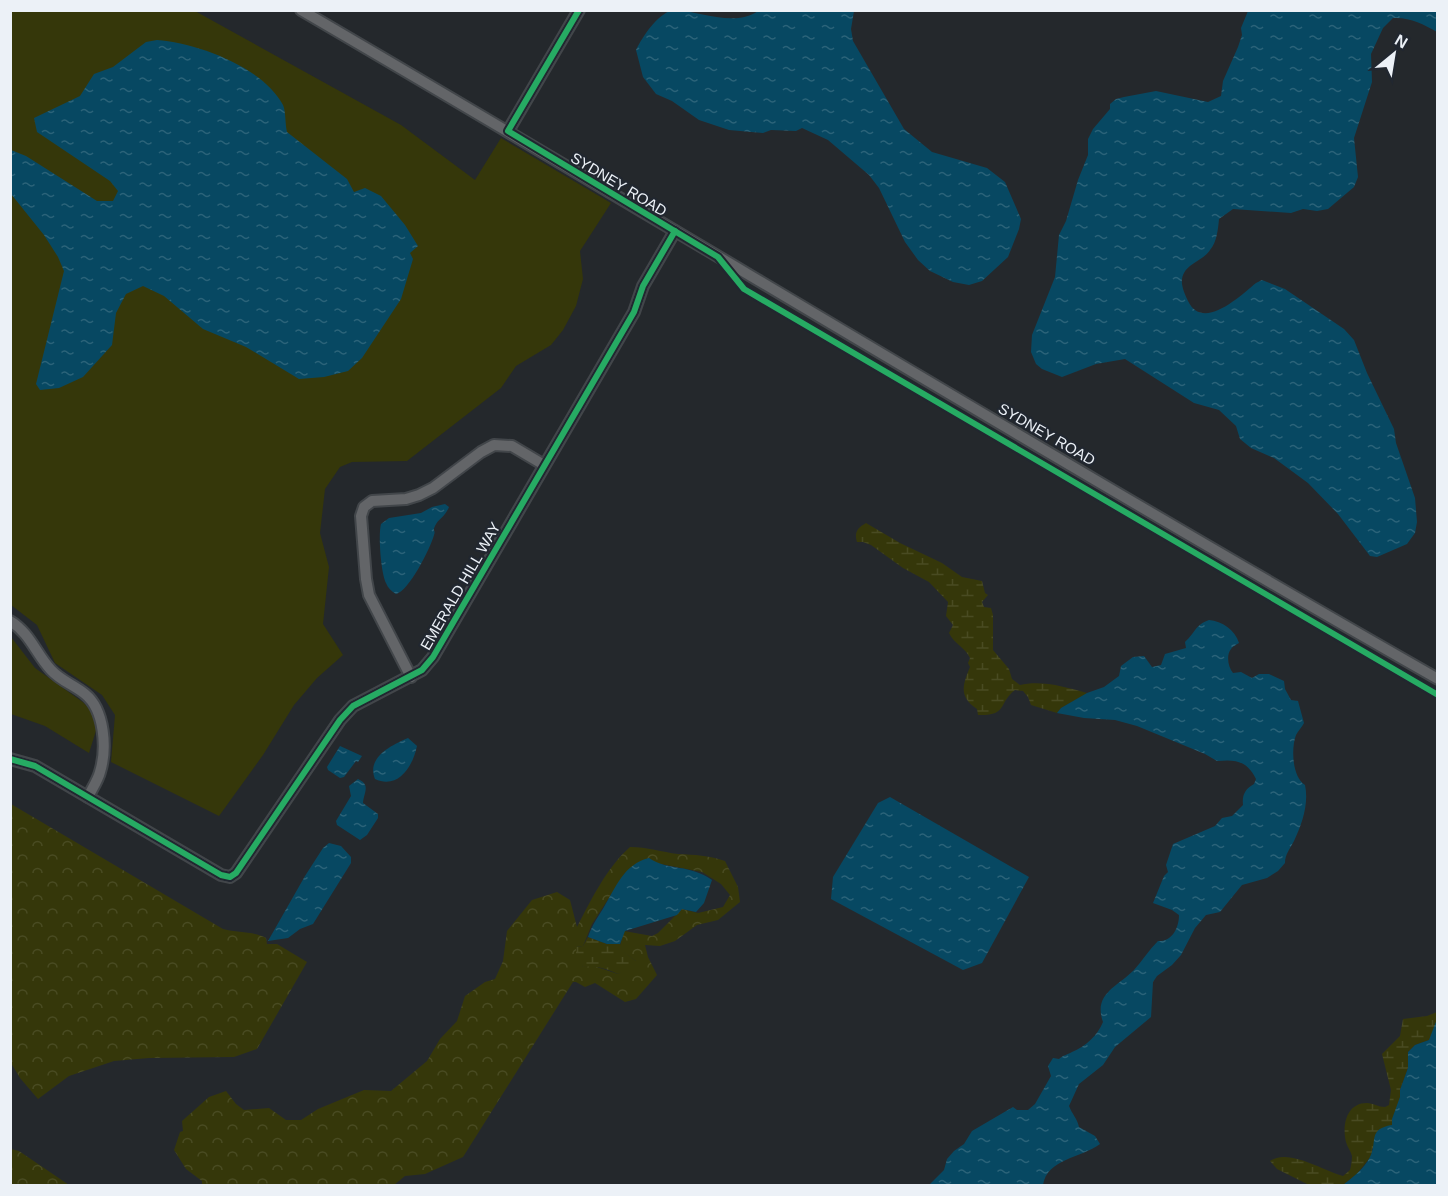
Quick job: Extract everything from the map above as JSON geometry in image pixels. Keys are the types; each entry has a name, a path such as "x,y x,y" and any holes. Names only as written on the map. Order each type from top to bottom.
{"street":[{"name":"SYDNEY ROAD","path":"301,10 508,131 813,315 1437,679"},
{"path":"508,131 579,10"},
{"name":"EMERALD HILL WAY","path":"10,759 35,766 220,875 230,877 236,873 340,720 353,706 422,670 433,657 634,312 643,286 675,231"},
{"path":"411,677 369,595 361,516 364,507 372,501 406,499 419,495 433,488 494,445 512,446 544,465"},
{"path":"10,621 31,640 45,664 57,677 85,694 96,705 102,723 103,753 100,772 88,797"}],"green space":[{"path":"10,11 195,11 401,125 475,180 501,138 611,203 580,251 583,279 576,306 563,330 551,345 516,366 501,388 407,461 352,462 340,467 325,489 320,533 329,567 323,624 343,655 317,678 294,705 263,755 219,816 111,762 115,715 102,695 55,663 37,625 11,605"},
{"path":"866,523 900,543 942,563 962,577 982,581 985,593 988,595 982,602 984,607 991,608 993,615 993,650 1009,669 1012,679 1020,685 1045,684 1087,693 1061,708 1057,713 1031,705 1023,691 1015,690 998,711 988,715 978,715 977,709 971,705 965,695 964,685 970,667 968,663 970,658 949,633 953,625 946,616 948,602 929,582 903,568 871,545 857,542 857,531"},
{"path":"11,637 35,668 84,703 99,721 89,753 45,726 11,714"},
{"path":"11,804 223,929 261,936 266,938 267,944 277,944 307,962 257,1049 234,1057 149,1058 114,1061 69,1076 38,1099 20,1078 11,1063"},
{"path":"630,847 636,847 707,856 725,861 738,887 740,902 718,920 697,925 675,941 660,946 645,945 657,975 636,999 625,1002 595,983 585,987 573,982 463,1157 425,1174 405,1176 394,1185 202,1186 202,1181 186,1169 174,1150 180,1132 183,1131 182,1121 209,1097 226,1091 244,1110 269,1108 286,1120 301,1120 318,1109 364,1090 391,1091 427,1061 440,1039 457,1021 465,996 485,982 495,979 503,961 507,931 532,900 557,892 570,900 577,927 600,884","holes":["649,858 656,863 702,872 721,884 730,895 723,907 698,913 682,909 652,936 624,931 619,949 636,961 618,974 591,965 583,967 576,947 583,946 592,924 625,873"]},
{"path":"588,937 607,944 620,944 620,949 637,964 618,974 601,968 583,967 576,956 576,947 583,946"},
{"path":"1437,1012 1437,1024 1429,1040 1415,1045 1408,1052 1408,1068 1392,1125 1372,1149 1372,1155 1357,1174 1343,1185 1309,1185 1277,1169 1270,1161 1287,1157 1343,1176 1350,1170 1352,1156 1346,1142 1347,1116 1354,1107 1360,1104 1369,1103 1385,1107 1389,1105 1391,1090 1382,1054 1400,1036 1403,1019 1427,1016"},
{"path":"11,1149 19,1151 69,1185 11,1185"}],"water":[{"path":"672,10 727,18 748,16 758,11 854,11 851,29 853,41 904,129 932,152 987,168 1005,182 1021,219 1008,257 982,281 969,285 953,282 930,271 918,260 905,242 879,188 869,175 828,140 802,128 796,131 771,130 763,133 729,130 699,120 672,101 656,94 643,77 636,50 655,22"},
{"path":"1248,11 1437,11 1437,32 1427,26 1399,18 1393,18 1383,28 1371,54 1372,82 1354,138 1358,177 1354,187 1328,209 1317,211 1303,209 1291,213 1233,209 1219,219 1217,235 1207,254 1187,269 1182,279 1188,301 1195,310 1203,313 1212,312 1231,303 1262,280 1285,289 1344,329 1354,340 1394,429 1396,443 1415,498 1417,522 1415,533 1407,544 1377,557 1370,556 1338,514 1308,483 1274,458 1251,448 1240,439 1236,426 1219,410 1194,403 1125,359 1096,364 1062,377 1042,369 1036,364 1031,352 1032,335 1055,277 1059,235 1066,221 1088,155 1088,139 1093,129 1116,99 1156,91 1208,102 1221,96 1223,81 1238,47 1242,35 1241,28"},
{"path":"157,40 191,46 228,59 260,79 283,105 287,132 347,179 354,192 365,188 381,196 405,225 418,246 410,253 413,259 401,299 362,358 348,371 324,377 299,379 246,347 203,329 164,296 143,286 126,294 116,313 112,345 83,377 59,388 40,390 36,384 64,271 44,235 11,194 11,150 26,156 97,201 113,201 118,191 110,181 37,132 34,118 80,96 94,74 113,67 146,42"},
{"path":"445,504 449,507 435,526 434,535 424,559 413,578 396,594 391,591 384,578 380,545 381,524 389,518 421,513"},
{"path":"1209,620 1227,627 1237,638 1239,643 1231,649 1228,658 1233,673 1241,672 1252,678 1259,674 1269,674 1284,681 1285,689 1291,700 1298,701 1304,723 1296,735 1293,754 1297,776 1305,785 1306,799 1302,821 1285,863 1267,878 1242,885 1220,912 1206,915 1195,928 1181,955 1153,982 1151,1017 1115,1047 1103,1065 1079,1084 1069,1106 1079,1127 1095,1136 1100,1144 1058,1164 1046,1176 1043,1185 929,1185 944,1170 947,1159 964,1144 972,1131 1013,1107 1017,1110 1028,1110 1035,1104 1051,1076 1048,1066 1053,1058 1059,1059 1077,1050 1094,1036 1103,1022 1101,1004 1108,992 1134,970 1158,941 1171,937 1178,925 1179,915 1153,903 1164,876 1168,872 1166,865 1173,844 1215,826 1222,818 1232,816 1243,805 1245,793 1254,784 1256,779 1253,773 1240,762 1217,761 1137,726 1115,720 1057,713 1061,708 1087,693 1104,687 1119,676 1121,666 1133,657 1144,656 1152,667 1161,665 1165,654 1186,648 1185,642 1198,627"},
{"path":"408,738 417,746 408,768 397,779 391,781 383,782 375,779 373,771 377,758 388,748"},
{"path":"340,746 362,756 344,777 340,778 327,767"},
{"path":"358,779 366,786 363,803 378,814 378,818 367,835 360,840 337,825 336,821 351,796 349,786"},
{"path":"890,797 1029,877 982,963 963,970 831,899 833,877 878,803"},
{"path":"329,843 341,846 351,857 351,863 313,924 300,929 288,938 268,941 305,876 323,848"},
{"path":"649,858 664,865 696,872 712,880 704,903 696,912 682,909 677,915 625,931 620,944 607,944 588,937 622,877 633,865"},
{"path":"1437,1019 1436,1186 1343,1185 1368,1161 1376,1133 1392,1125 1408,1068 1408,1052 1415,1045 1429,1040"}],"cycle path":[{"path":"579,10 508,131 718,257 744,289 1438,695"},
{"path":"10,759 35,766 221,875 230,877 236,873 340,720 353,706 422,670 433,657 634,312 643,286 675,231"}]}
